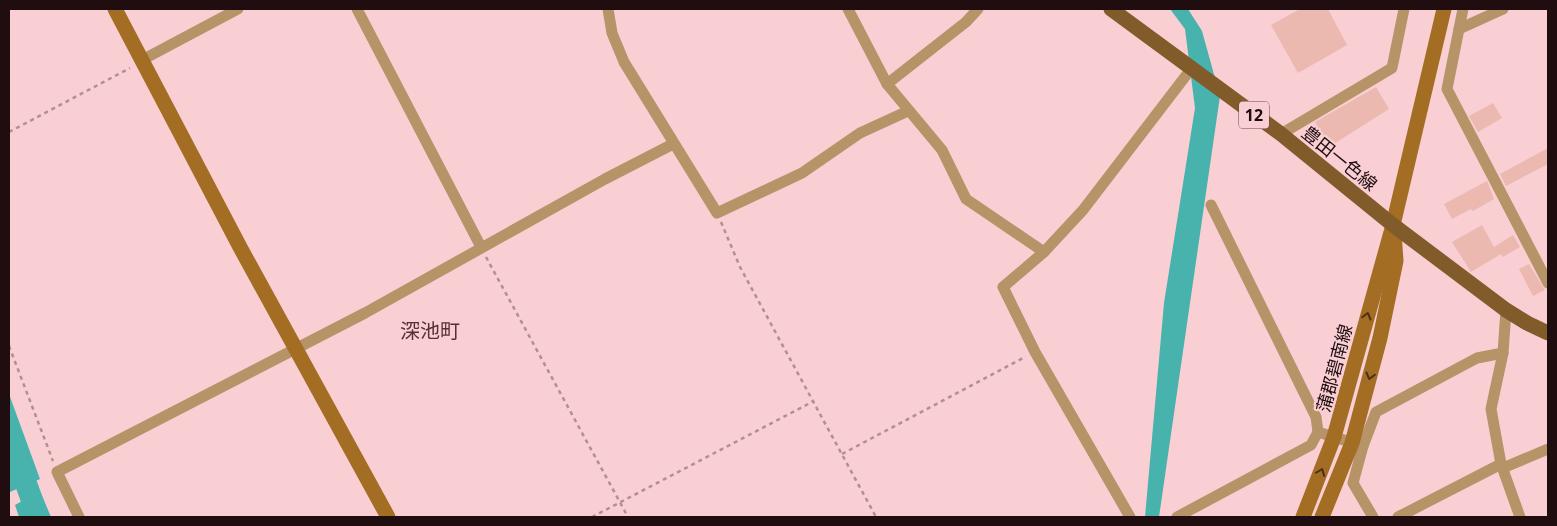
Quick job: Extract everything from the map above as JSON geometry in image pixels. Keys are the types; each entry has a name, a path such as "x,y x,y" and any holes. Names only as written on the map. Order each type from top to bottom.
{"main road":[{"path":"115,9 241,249 297,347 388,517"},
{"name":"豊田一色線","path":"1111,9 1281,134 1394,225 1506,310 1548,333"},
{"name":"蒲郡碧南線","path":"1303,517 1334,437 1394,225 1443,14"},
{"name":"蒲郡碧南線","path":"1322,517 1358,444 1396,261 1394,225"}],"street":[{"path":"142,60 238,9"},
{"path":"357,9 481,247"},
{"path":"608,9 612,33 624,62 717,213 802,173 860,133 908,111"},
{"path":"848,9 888,84 908,111 942,150 966,199 1044,252"},
{"path":"888,84 966,22 978,9"},
{"path":"1463,9 1447,89 1548,283"},
{"path":"1459,29 1503,9"},
{"path":"1281,134 1392,68 1403,10"},
{"path":"1130,517 1035,352 1003,287 1044,252 1083,210 1191,69"},
{"path":"79,517 57,472 365,313 481,247 673,144"},
{"path":"1177,517 1311,445 1318,432 1316,417 1211,205"},
{"path":"1506,310 1504,352 1491,409 1502,466 1520,517"},
{"path":"1373,517 1353,483 1358,444 1376,412 1477,358 1504,352"},
{"path":"1318,432 1358,444"},
{"path":"1398,517 1502,466 1548,449"}],"path":[{"path":"9,132 142,60"},
{"path":"717,213 740,267 876,517"},
{"path":"481,247 628,517"},
{"path":"9,346 57,472"},
{"path":"842,454 1035,352"},
{"path":"592,517 814,401"}],"water":[{"path":"1170,9 1188,9 1202,31 1220,96 1159,517 1145,517 1164,303 1195,108 1185,29"},
{"path":"9,394 40,479 10,492 9,488"},
{"path":"40,491 51,517 19,517 15,505"}],"building":[{"path":"1300,9 1328,9 1347,45 1298,73 1271,25"},
{"path":"1376,87 1389,109 1329,147 1315,122"},
{"path":"1493,103 1502,118 1478,132 1469,116"},
{"path":"1548,148 1548,164 1506,186 1500,174"},
{"path":"1487,181 1494,199 1473,211 1471,209 1452,219 1444,204"},
{"path":"1482,225 1494,247 1513,235 1520,247 1503,257 1501,254 1471,272 1452,242"},
{"path":"1529,264 1545,290 1533,296 1519,269"}],"waterway":[{"path":"9,436 38,517"}],"district":[{"name":"深池町","path":"430,330"}]}
